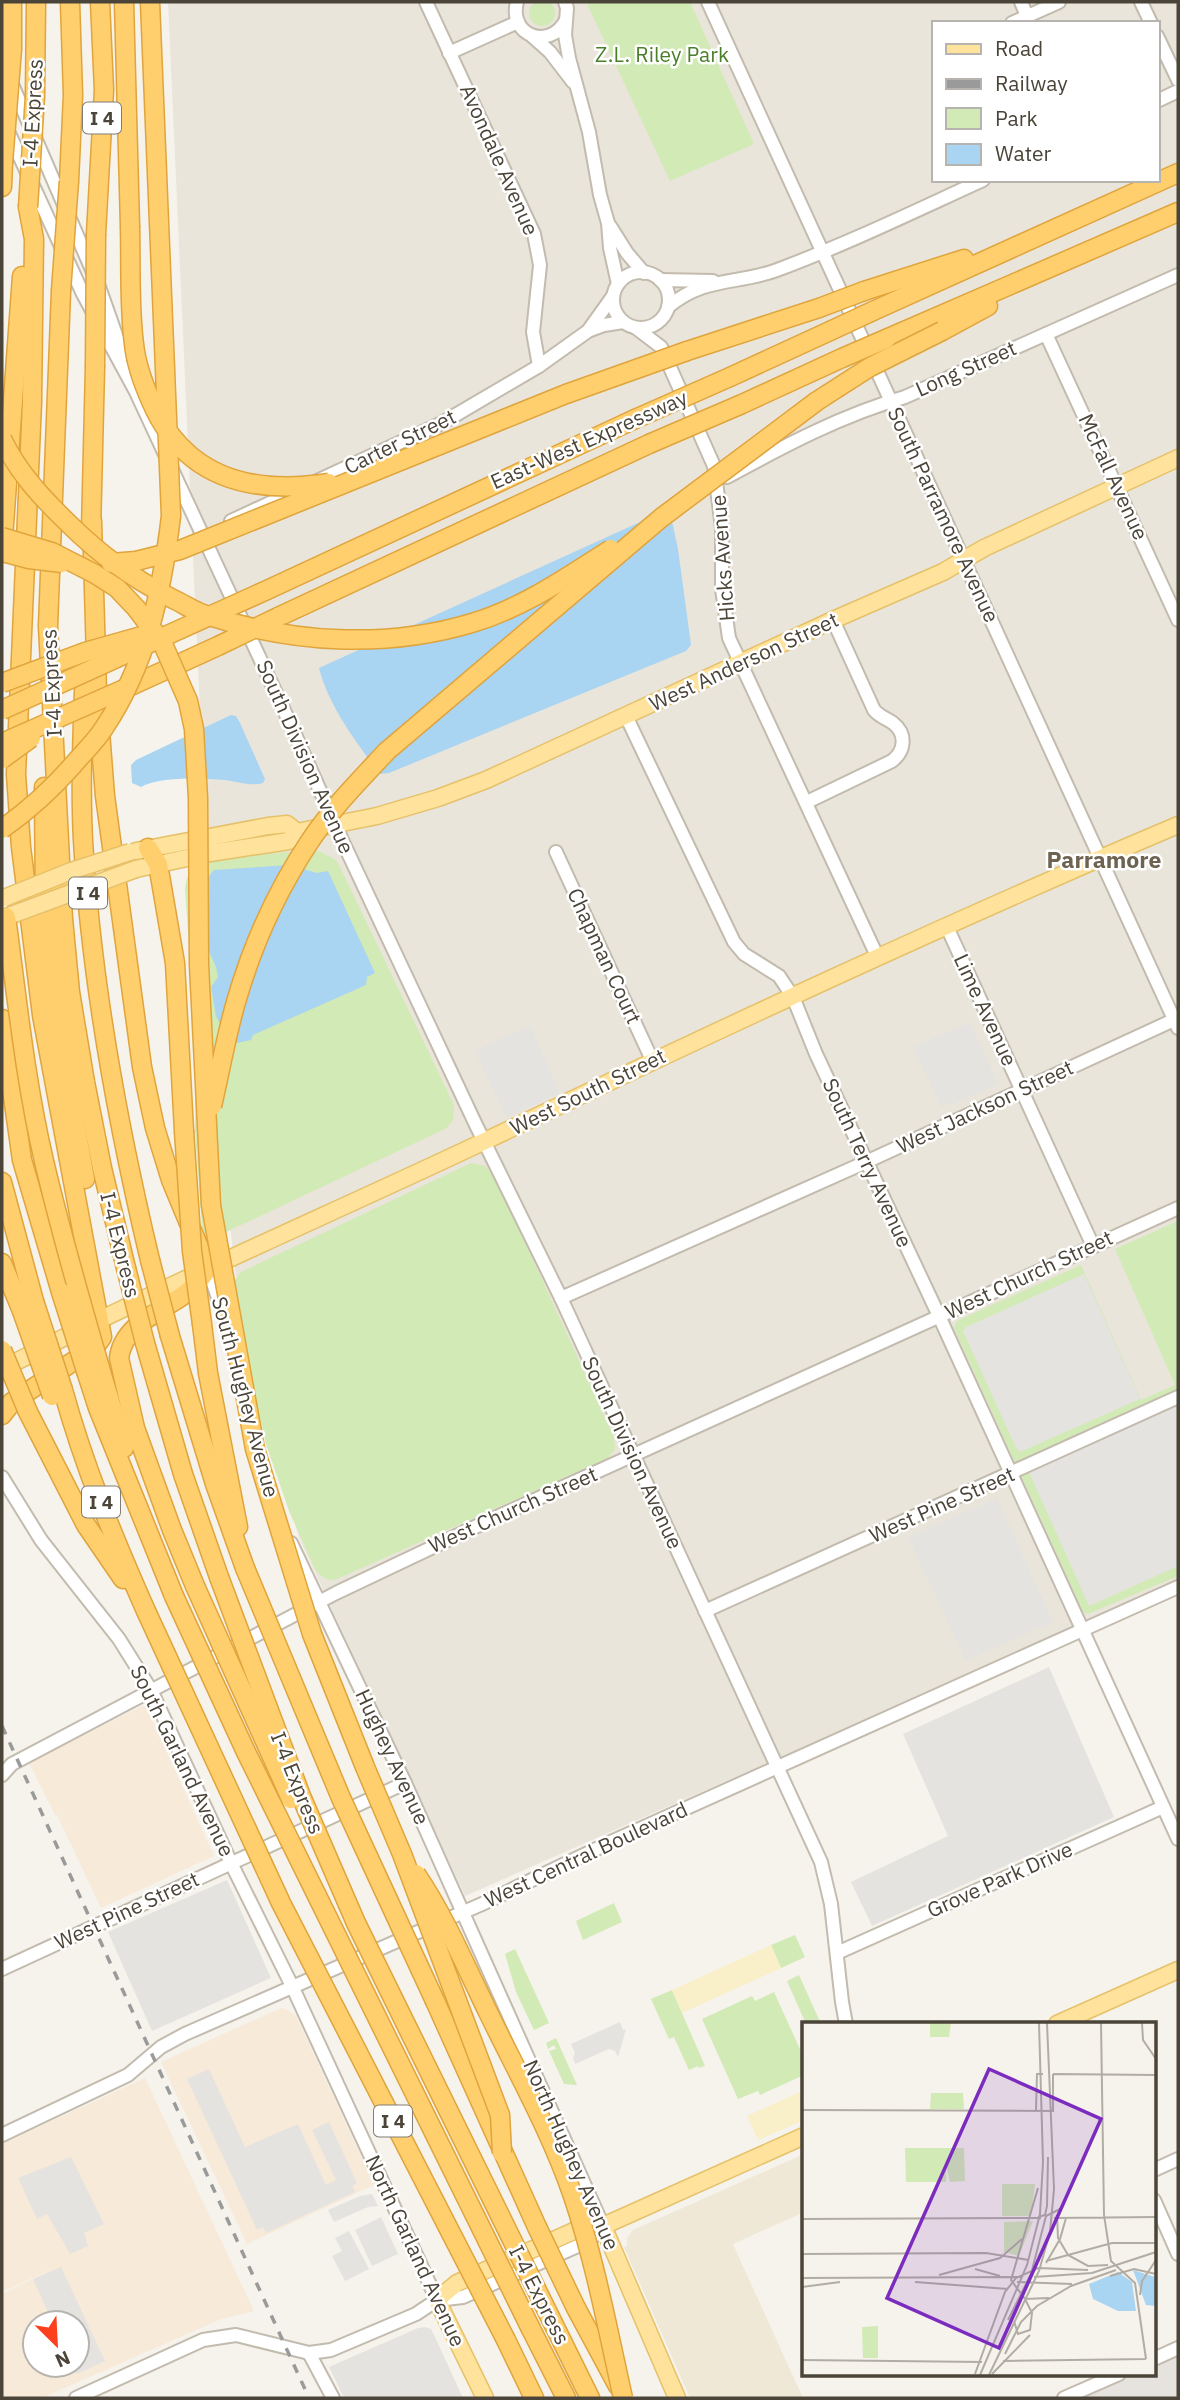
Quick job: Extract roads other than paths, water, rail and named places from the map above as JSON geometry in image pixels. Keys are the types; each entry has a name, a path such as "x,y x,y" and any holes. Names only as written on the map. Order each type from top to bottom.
{"highway":[{"path":"2,187 7,55 12,2"},
{"name":"I-4 Express","path":"29,255 34,239 28,207 35,96 36,2"},
{"name":"I-4 Express","path":"70,2 73,95 61,291 48,626 61,894 70,992 102,1168 145,1343 183,1474 301,1796 356,1923 590,2398"},
{"name":"I 4","path":"100,2 103,90 96,234 92,521 81,776 83,841 96,977 127,1164 170,1336 242,1562 341,1798 502,2153 576,2308 624,2398"},
{"path":"124,2 134,345 141,376 159,420 178,446 206,469 244,484 312,486 363,475"},
{"path":"2,829 44,798 104,730 145,647 164,572 170,516 150,2"},
{"name":"East-West Expressway","path":"1159,182 1178,173"},
{"name":"East-West Expressway","path":"2,710 1158,182"},
{"name":"East-West Expressway","path":"2,743 68,712 124,690 649,444 1178,212"},
{"path":"2,552 62,564 99,564 136,561 180,550 566,394 864,291 1031,240"},
{"path":"2,559 29,255"},
{"path":"29,255 32,402 16,774 21,847 42,1015 105,1317"},
{"path":"207,1127 236,1002 250,958 283,888 311,840 350,791 387,751 661,518 817,401 870,367 1080,256"},
{"path":"2,439 35,491 88,542 136,580 204,615 269,631 340,640 368,641 429,634 474,623 503,612 530,599 661,518"},
{"path":"92,521 97,693 105,796 142,1067 155,1128 171,1180 208,1269 188,1292 131,1331 120,1348 119,1359 135,1428 195,1586 279,1775 356,1923"},
{"path":"2,537 52,552 117,588 162,642 188,701 194,729 198,798 199,965 211,1205 255,1449 312,1634 402,1854 500,2115 502,2153"},
{"path":"2,683 85,652 205,617"},
{"path":"2,1415 12,1402 95,1347 102,1337 105,1317 55,1009 47,923 44,771 48,626"},
{"path":"2,759 68,712"},
{"path":"148,848 158,864 175,963 192,1251 210,1387 237,1514 242,1562"},
{"path":"3,908 31,1098 43,1160 94,1371"},
{"path":"2,1019 22,1160 61,1292 94,1371"},
{"name":"I 4","path":"2,1182 28,1306 57,1393 124,1561 281,1903 534,2398"},
{"path":"2,1263 28,1306"},
{"path":"2,1350 28,1412 86,1525 146,1611"},
{"name":"I-4 Express","path":"94,1371 139,1499 144,1525 174,1596 246,1752 566,2398"},
{"path":"402,1854 431,1896 459,1952 547,2134 572,2195 597,2282 624,2398"}],"main road":[{"name":"West Anderson Street","path":"3,908 136,869 210,853 289,841 297,832 377,816 474,785 943,572 984,548 1178,458"},
{"name":"West Anderson Street","path":"3,908 71,871 130,852 268,826 287,824 297,832"},
{"name":"West South Street","path":"2,1369 105,1317 652,1060 1178,825"},
{"path":"1066,2022 1178,1970"},
{"path":"437,2300 457,2283 583,2227 603,2227 802,2137"},
{"name":"North Hughey Avenue","path":"603,2227 677,2398"},
{"name":"North Garland Avenue","path":"437,2300 485,2398"}],"street":[{"name":"Avondale Avenue","path":"426,2 530,222 537,245 540,286 533,332 539,366"},
{"path":"517,2 515,10 523,30 550,52 575,85"},
{"path":"565,2 565,35 608,223 616,290 614,308 623,323 636,328 652,326 684,294 716,282 773,271 823,253 979,182"},
{"name":"South Parramore Avenue","path":"708,2 1177,1022"},
{"path":"1021,2 1027,16"},
{"path":"1016,21 1059,2"},
{"path":"1141,2 1150,21"},
{"path":"531,35 543,37 554,34 566,20"},
{"path":"450,53 518,22"},
{"path":"1159,40 1178,80"},
{"name":"South Division Avenue","path":"7,55 98,284 136,391"},
{"path":"1159,100 1178,91"},
{"name":"South Division Avenue","path":"2,118 83,294 136,391 475,1123 561,1298 821,1862 828,1884 846,2022"},
{"path":"608,223 627,253 644,273 660,280 716,282"},
{"path":"616,290 632,274 644,273"},
{"name":"Long Street","path":"717,482 845,418 891,401 1178,275"},
{"path":"660,280 667,290 666,312"},
{"name":"Carter Street","path":"588,331 616,290"},
{"name":"Hicks Avenue","path":"661,347 666,312"},
{"name":"Carter Street","path":"202,533 442,423 539,366 588,331 604,325 623,323"},
{"name":"Hicks Avenue","path":"636,328 661,347 710,456 717,482 722,528 722,589 729,638 878,958"},
{"name":"McFall Avenue","path":"1046,334 1178,620"},
{"path":"807,802 886,765 902,751 902,736 892,723 874,710 833,621"},
{"name":"South Terry Avenue","path":"626,716 734,942 744,954 779,976 793,997 816,1054 1178,1839"},
{"name":"Chapman Court","path":"556,852 652,1060"},
{"name":"Lime Avenue","path":"947,927 1093,1246"},
{"name":"West Jackson Street","path":"561,1298 1177,1022"},
{"name":"West Church Street","path":"2,1775 7,1765 319,1601 475,1527 1178,1208"},
{"name":"South Hughey Avenue","path":"208,1269 230,1336 263,1475 286,1532 319,1601"},
{"name":"West Pine Street","path":"705,1611 1178,1398"},
{"name":"South Garland Avenue","path":"2,1477 47,1549 119,1639 151,1690 231,1863 293,1988"},
{"name":"West Central Boulevard","path":"2,2135 128,2075 161,2047 179,2037 463,1913 613,1840 1178,1587"},
{"name":"Hughey Avenue","path":"319,1601 463,1913"},
{"name":"West Pine Street","path":"2,1969 405,1783"},
{"name":"Grove Park Drive","path":"837,1953 1163,1807"},
{"name":"North Hughey Avenue","path":"463,1913 603,2227"},
{"name":"North Garland Avenue","path":"293,1988 437,2300"},
{"path":"1156,2169 1178,2159"},
{"path":"1156,2205 1178,2255"},
{"path":"76,2398 203,2340 243,2336 309,2353 338,2348 416,2314 437,2300"},
{"path":"1156,2357 1178,2348"},
{"path":"309,2353 332,2398"},
{"path":"1064,2398 1114,2376"}],"water":[{"path":"662,512 671,517 678,549 691,645 686,651 389,773 380,774 336,710 319,668"},
{"path":"231,715 236,716 240,723 265,779 263,783 194,778 170,779 141,787 132,783 131,765 136,760"},
{"path":"290,865 317,873 328,871 375,973 367,977 366,985 253,1035 251,1040 229,1042 216,1016 211,987 218,977 207,947 205,881 214,870"}],"railway":[{"path":"2,1726 309,2398"}],"district":[{"name":"Parramore","path":"1104,860"}],"park label":[{"name":"Z.L. Riley Park","path":"662,55"}]}
